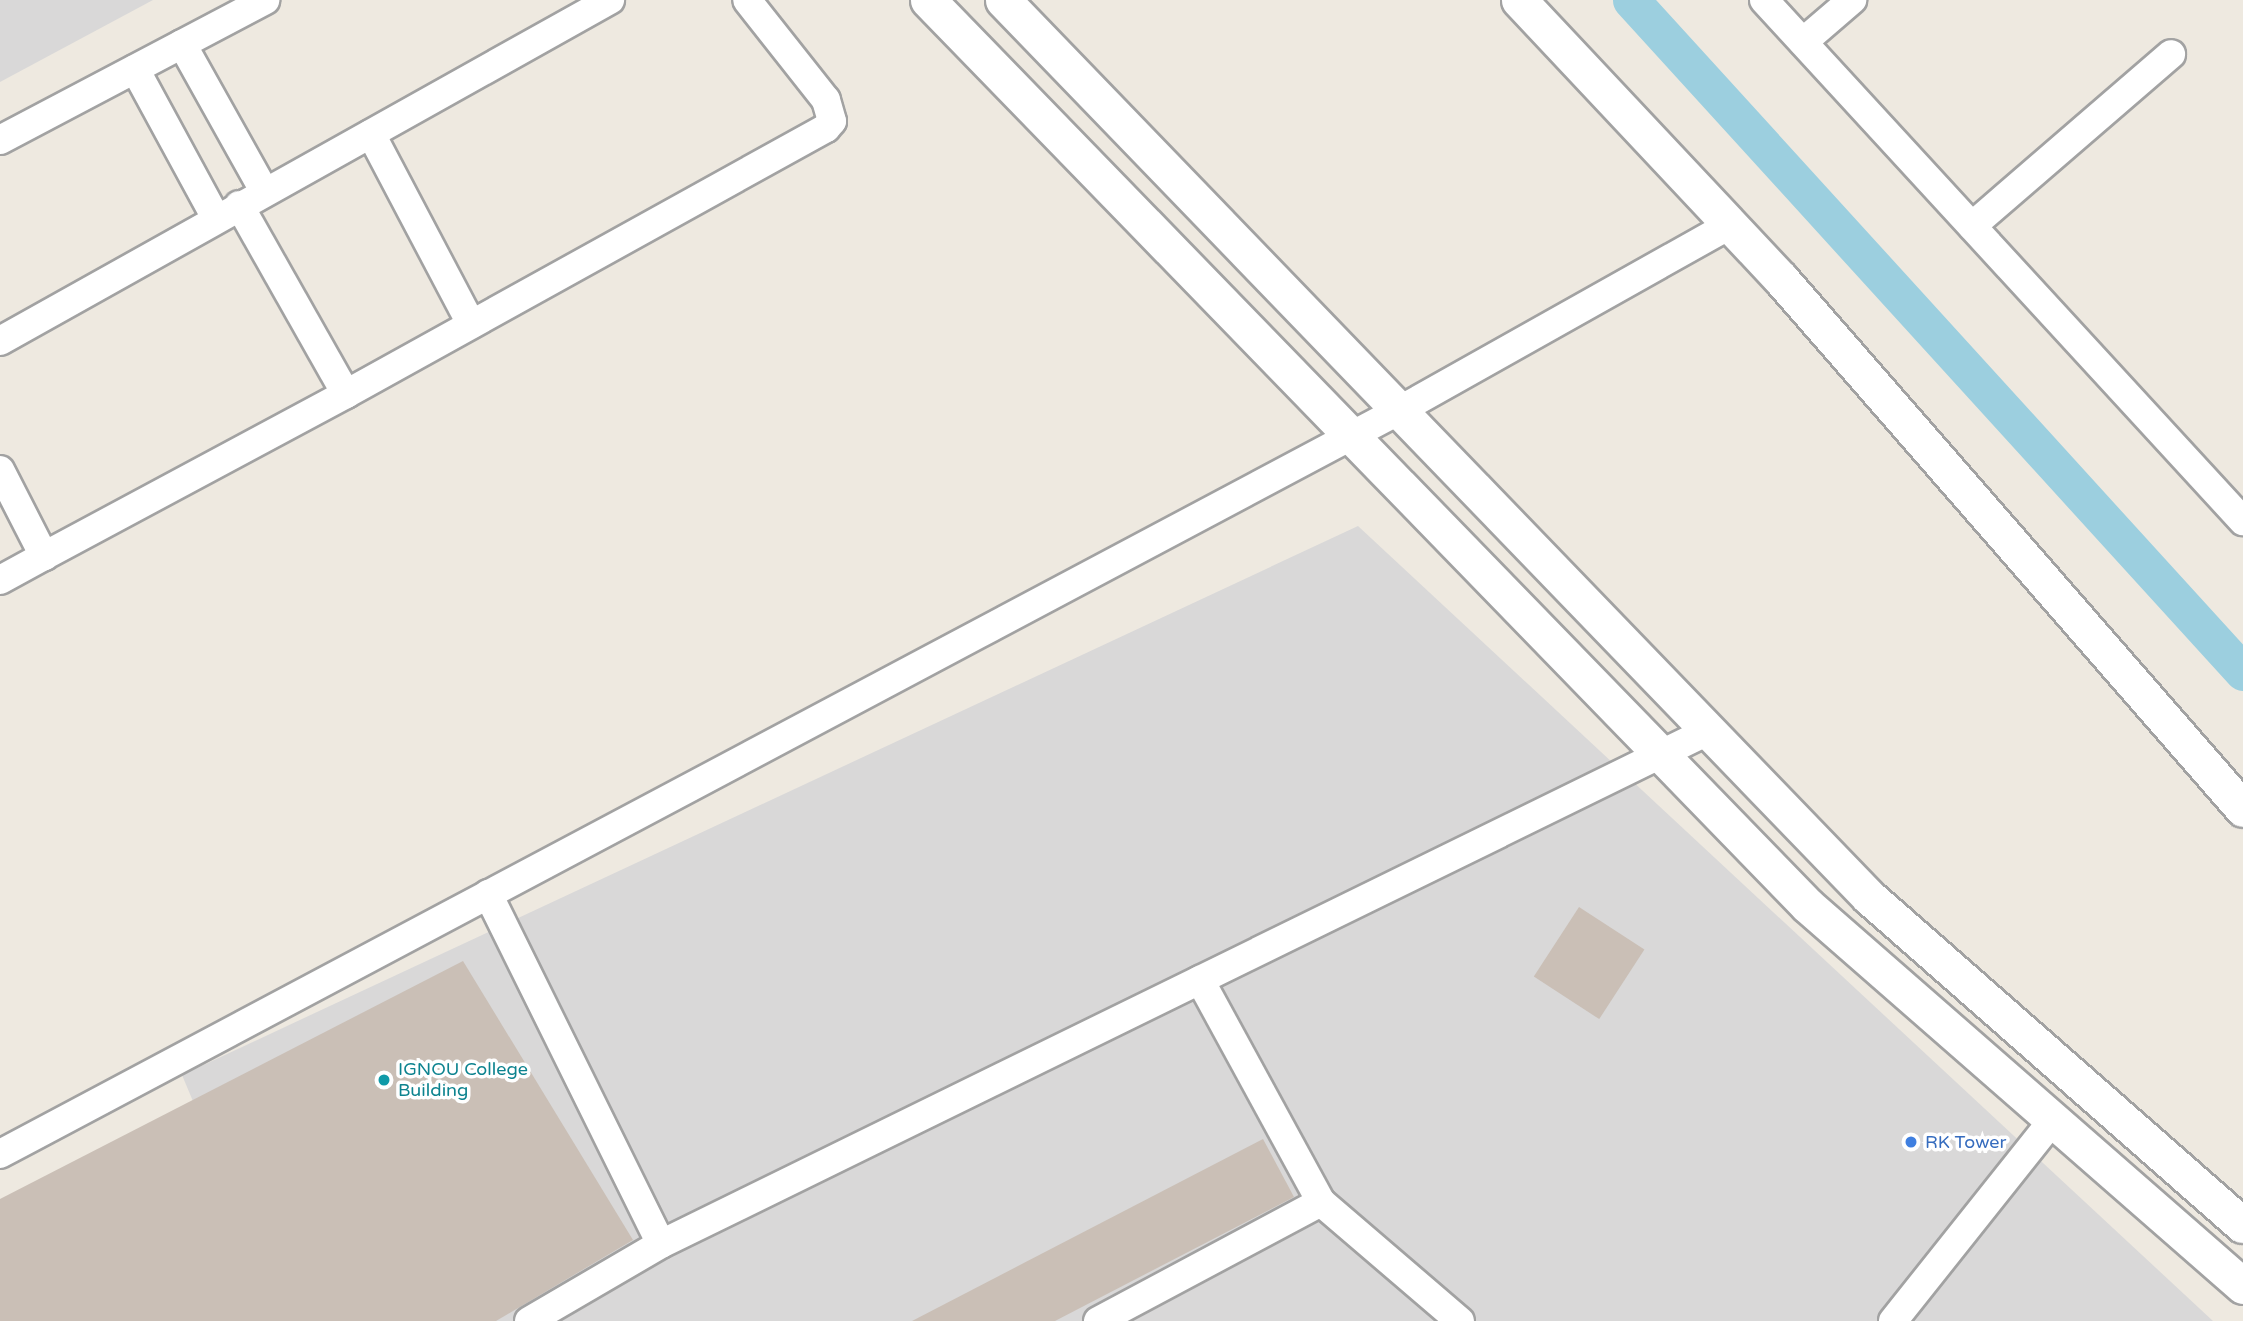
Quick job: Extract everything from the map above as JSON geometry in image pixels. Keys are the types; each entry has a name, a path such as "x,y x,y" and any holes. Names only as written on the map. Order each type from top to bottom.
{"street":[{"path":"0,140 265,0"},
{"path":"0,341 228,211 610,0"},
{"path":"0,580 346,394 826,128 832,121 826,100 747,0"},
{"path":"928,0 1807,905 2243,1286"},
{"path":"1003,0 1869,897 2243,1225"},
{"path":"1519,0 1730,225 2243,809"},
{"path":"1765,0 2243,521"},
{"path":"1803,42 1852,0"},
{"path":"182,44 264,191"},
{"path":"1972,226 2171,54"},
{"path":"135,69 346,394"},
{"path":"371,134 471,324"},
{"path":"0,1154 1400,410 1730,225"},
{"path":"0,470 44,556"},
{"path":"529,1321 662,1244 1708,731"},
{"path":"488,894 662,1244"},
{"path":"1200,980 1321,1202 1460,1321"},
{"path":"1893,1321 2053,1120"},
{"path":"1098,1321 1321,1202"}],"shaded area":[{"path":"0,0 153,0 0,82"},
{"path":"1358,526 2213,1321 285,1321 182,1075"}],"building":[{"path":"1579,907 1644,949 1599,1019 1534,977"},
{"name":"IGNOU College Building","path":"463,961 633,1240 496,1321 0,1321 0,1199"},
{"path":"1263,1139 1294,1197 1055,1321 912,1321"}],"waterway":[{"path":"1631,0 2243,672"}],"place":[{"name":"IGNOU College Building","path":"384,1080"},
{"name":"RK Tower","path":"1911,1142"}]}
